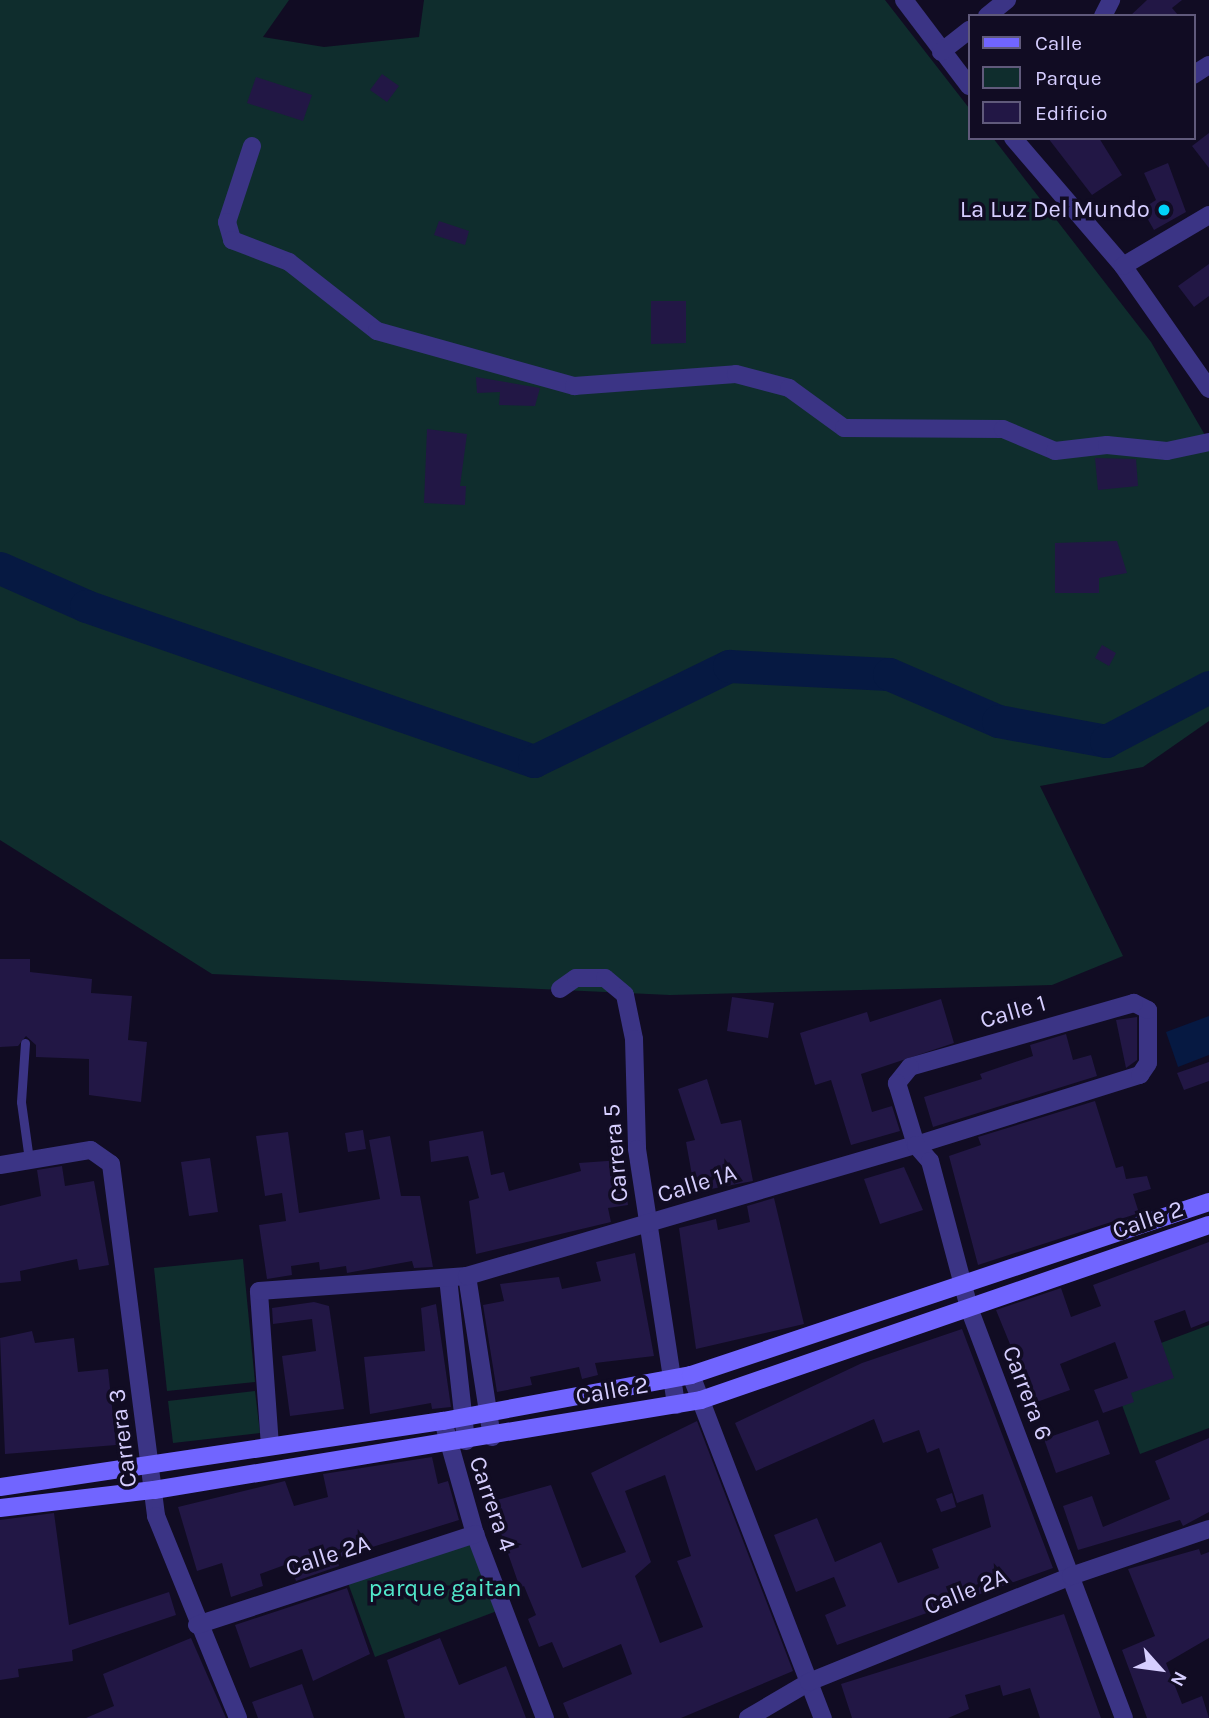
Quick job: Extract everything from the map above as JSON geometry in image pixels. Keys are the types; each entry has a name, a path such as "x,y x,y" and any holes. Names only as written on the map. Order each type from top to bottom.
{"main road":[{"name":"Calle 2","path":"0,1487 153,1462 443,1421 670,1380 962,1287 1209,1202"},
{"name":"Calle 2","path":"0,1508 154,1490 447,1445 701,1400 1209,1225"}],"street":[{"path":"904,0 968,85"},
{"path":"990,14 1007,0"},
{"path":"941,52 968,31"},
{"path":"1015,140 1203,361 1209,389"},
{"path":"252,146 227,222 232,240 289,262 377,331 575,386 736,374 789,388 844,428 1003,429 1055,451 1107,445 1167,451 1209,442"},
{"path":"1123,266 1209,215"},
{"name":"Carrera 5","path":"560,989 576,978 605,978 625,995 647,1225 676,1405"},
{"name":"Calle 1","path":"897,1083 910,1067 937,1059 1134,1003 1148,1010"},
{"name":"Calle 1A","path":"270,1446 259,1291 467,1276 916,1145 1140,1075 1148,1063 1148,1010"},
{"name":"Carrera 6","path":"897,1083 916,1145 930,1161 969,1308 1124,1718"},
{"name":"Carrera 3","path":"29,1160 91,1150 111,1164 153,1462 156,1516 197,1625 238,1718"},
{"path":"0,1165 29,1160"},
{"name":"Carrera 4","path":"467,1276 492,1437"},
{"name":"Carrera 4","path":"448,1278 466,1417 466,1441"},
{"path":"691,1375 823,1718"},
{"name":"Carrera 4","path":"443,1421 447,1445 475,1534 545,1718"},
{"name":"Calle 2A","path":"748,1718 809,1682 1071,1576 1209,1529"},
{"name":"Calle 2A","path":"197,1625 475,1534"}],"lane":[{"path":"25,1043 21,1102 29,1160"}],"green space":[{"path":"0,0 289,0 263,37 324,47 419,37 424,0 885,0 968,107 968,140 995,140 1151,342 1209,442 1209,721 1143,767 1040,786 1123,956 1052,985 670,995 212,974 0,840"},
{"path":"243,1259 255,1382 167,1391 154,1268"},
{"path":"1209,1325 1209,1428 1140,1454 1119,1397 1153,1346"},
{"path":"255,1391 260,1433 173,1443 168,1401"},
{"name":"parque gaitan","path":"470,1537 497,1611 375,1657 348,1583"}],"water":[{"path":"1209,1016 1209,1055 1178,1067 1166,1032"}],"building":[{"path":"1147,0 1182,0 1172,8 1177,14 1132,14"},
{"path":"382,74 399,86 387,102 370,90"},
{"path":"256,77 312,95 303,121 247,103"},
{"path":"1209,133 1209,168 1192,146"},
{"path":"1050,140 1100,140 1122,175 1092,195"},
{"path":"1168,163 1186,212 1154,230 1142,209 1156,200 1144,173"},
{"path":"439,221 469,231 465,245 434,235"},
{"path":"1209,264 1209,296 1194,307 1178,286"},
{"path":"651,301 686,301 686,343 651,344"},
{"path":"476,377 540,388 535,406 499,405 500,392 477,393"},
{"path":"427,429 467,434 460,486 466,486 465,505 424,503"},
{"path":"1095,458 1136,459 1138,486 1098,490"},
{"path":"1117,541 1127,573 1099,578 1099,593 1055,593 1055,543"},
{"path":"1102,645 1116,653 1109,666 1095,658"},
{"path":"0,959 30,959 30,972 92,979 91,993 132,996 128,1040 147,1042 141,1102 89,1095 89,1059 36,1057 36,1045 26,1036 18,1046 0,1047"},
{"path":"732,997 774,1003 768,1038 727,1031"},
{"path":"941,999 954,1043 861,1074 872,1112 892,1106 900,1131 851,1145 831,1080 815,1085 800,1033 867,1012 870,1022"},
{"path":"1137,1017 1137,1060 1126,1068 1116,1020"},
{"path":"1066,1034 1073,1060 1091,1055 1097,1076 933,1127 924,1097 982,1079 980,1074 1033,1056 1030,1045"},
{"path":"1209,1062 1209,1081 1184,1090 1177,1073"},
{"path":"707,1079 721,1124 741,1120 753,1181 695,1192 686,1142 695,1140 678,1089"},
{"path":"1095,1101 1116,1168 1123,1166 1126,1179 1147,1176 1151,1189 1133,1194 1139,1213 978,1265 949,1156 981,1145 978,1137"},
{"path":"363,1130 366,1149 348,1152 345,1133"},
{"path":"483,1131 491,1175 504,1172 509,1191 581,1171 579,1163 621,1160 628,1205 608,1208 611,1222 476,1254 469,1201 479,1198 468,1156 431,1162 429,1141"},
{"path":"288,1132 299,1213 380,1199 369,1140 390,1136 401,1196 420,1196 433,1267 414,1268 412,1261 347,1273 346,1266 320,1270 319,1262 291,1266 292,1275 267,1279 259,1225 286,1221 282,1193 265,1196 256,1136"},
{"path":"210,1158 218,1212 189,1216 181,1162"},
{"path":"62,1166 65,1186 94,1181 109,1265 79,1270 77,1259 20,1271 21,1281 0,1283 0,1206 41,1196 37,1170"},
{"path":"904,1167 923,1210 880,1224 864,1179"},
{"path":"774,1198 804,1324 696,1349 679,1228 716,1219 718,1230 750,1222 747,1206"},
{"path":"1209,1242 1209,1321 1191,1328 1185,1310 1154,1321 1174,1378 1131,1393 1134,1402 1103,1413 1094,1390 1128,1378 1115,1342 1060,1364 1070,1390 1034,1403 996,1310 1061,1288 1071,1317 1101,1306 1093,1285"},
{"path":"635,1253 654,1356 595,1363 598,1375 582,1379 579,1367 530,1377 532,1385 497,1392 483,1305 504,1301 500,1284 559,1277 562,1289 601,1281 596,1262"},
{"path":"314,1302 329,1306 344,1409 290,1416 282,1356 316,1351 312,1319 273,1324 272,1308"},
{"path":"436,1304 451,1407 432,1409 431,1403 370,1414 364,1357 425,1351 421,1308"},
{"path":"962,1329 1053,1568 837,1645 825,1615 846,1606 834,1577 796,1592 774,1535 817,1518 835,1562 881,1542 898,1583 939,1568 932,1549 991,1527 983,1494 957,1503 939,1448 927,1453 919,1430 883,1443 874,1419 756,1471 735,1423 862,1363"},
{"path":"32,1331 35,1343 74,1338 78,1372 108,1369 116,1445 5,1454 0,1338"},
{"path":"1098,1420 1110,1454 1056,1473 1044,1439"},
{"path":"697,1421 793,1671 681,1718 569,1718 563,1703 632,1674 621,1644 563,1668 552,1642 539,1647 528,1619 536,1615 524,1586 520,1588 490,1502 551,1485 582,1568 626,1552 591,1473","holes":["665,1475 691,1556 677,1561 703,1627 660,1643 635,1576 651,1562 625,1491"]},
{"path":"1209,1438 1209,1512 1183,1526 1180,1520 1078,1550 1063,1506 1092,1496 1103,1527 1170,1499 1155,1461"},
{"path":"432,1457 438,1484 448,1481 459,1520 337,1558 339,1566 296,1581 290,1563 260,1574 263,1586 231,1597 222,1563 197,1571 178,1507 285,1481 294,1506 328,1497 323,1474"},
{"path":"952,1493 956,1507 941,1512 936,1499"},
{"path":"54,1513 69,1625 169,1592 176,1615 72,1650 73,1661 18,1669 19,1677 0,1680 0,1520"},
{"path":"1199,1549 1201,1555 1209,1552 1209,1638 1166,1663 1182,1704 1202,1696 1209,1718 1147,1718 1122,1650 1155,1636 1128,1569"},
{"path":"347,1588 370,1654 313,1681 302,1649 250,1668 235,1625"},
{"path":"1064,1614 1101,1718 1040,1718 1030,1688 1003,1696 1000,1685 965,1695 969,1709 948,1718 852,1718 841,1684"},
{"path":"191,1638 226,1718 86,1718 114,1706 103,1674"},
{"path":"440,1638 459,1685 506,1666 526,1718 405,1718 387,1660"},
{"path":"302,1684 314,1718 258,1718 252,1702"}],"waterway":[{"path":"0,568 86,606 534,761 729,666 889,674 998,721 1106,741 1209,687"}],"place":[{"name":"La Luz Del Mundo","path":"1164,210"}]}
